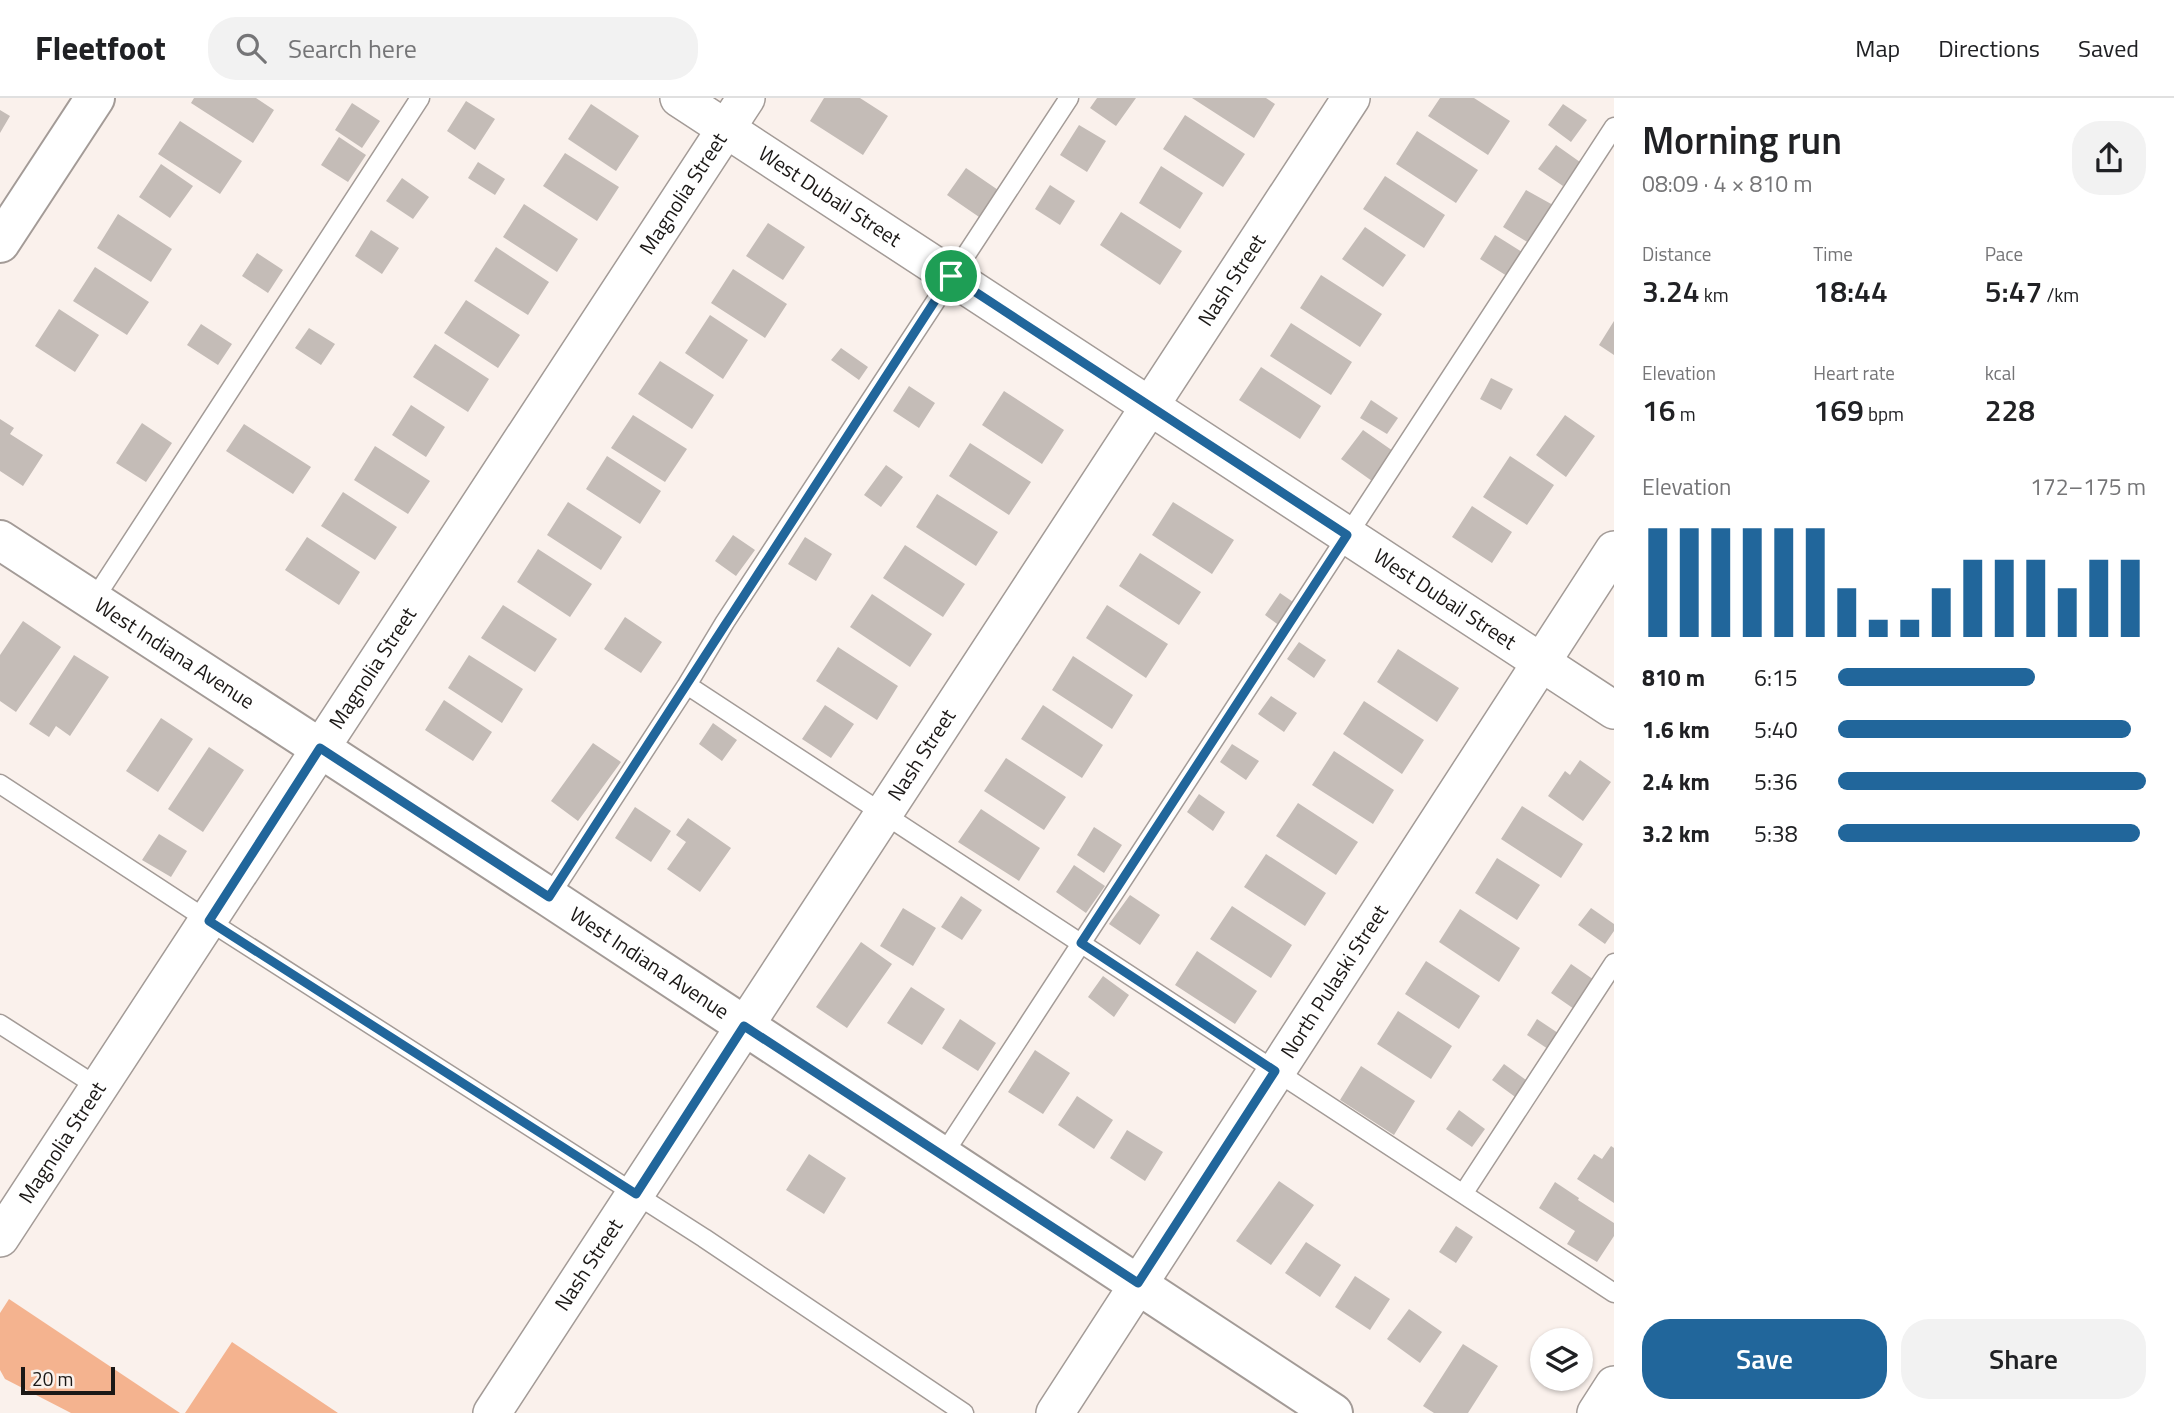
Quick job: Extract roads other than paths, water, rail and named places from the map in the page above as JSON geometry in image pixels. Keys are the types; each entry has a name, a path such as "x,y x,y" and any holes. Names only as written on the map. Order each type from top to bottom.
{"street":[{"path":"2,235 95,98"},
{"name":"West Dubail Street","path":"679,98 1614,709"},
{"name":"Magnolia Street","path":"0,1238 746,98"},
{"name":"Nash Street","path":"492,1413 1351,98"},
{"name":"West Indiana Avenue","path":"0,540 1334,1413"},
{"name":"North Pulaski Street","path":"1055,1413 1614,550"},
{"path":"1596,1413 1614,1385"}],"lane":[{"path":"93,601 420,98"},
{"path":"549,897 725,622 1069,98"},
{"path":"943,1155 1614,127"},
{"path":"687,685 1614,1293"},
{"path":"0,784 636,1194 964,1413"},
{"path":"1463,1194 1614,963"},
{"path":"0,1024 99,1087"}]}
